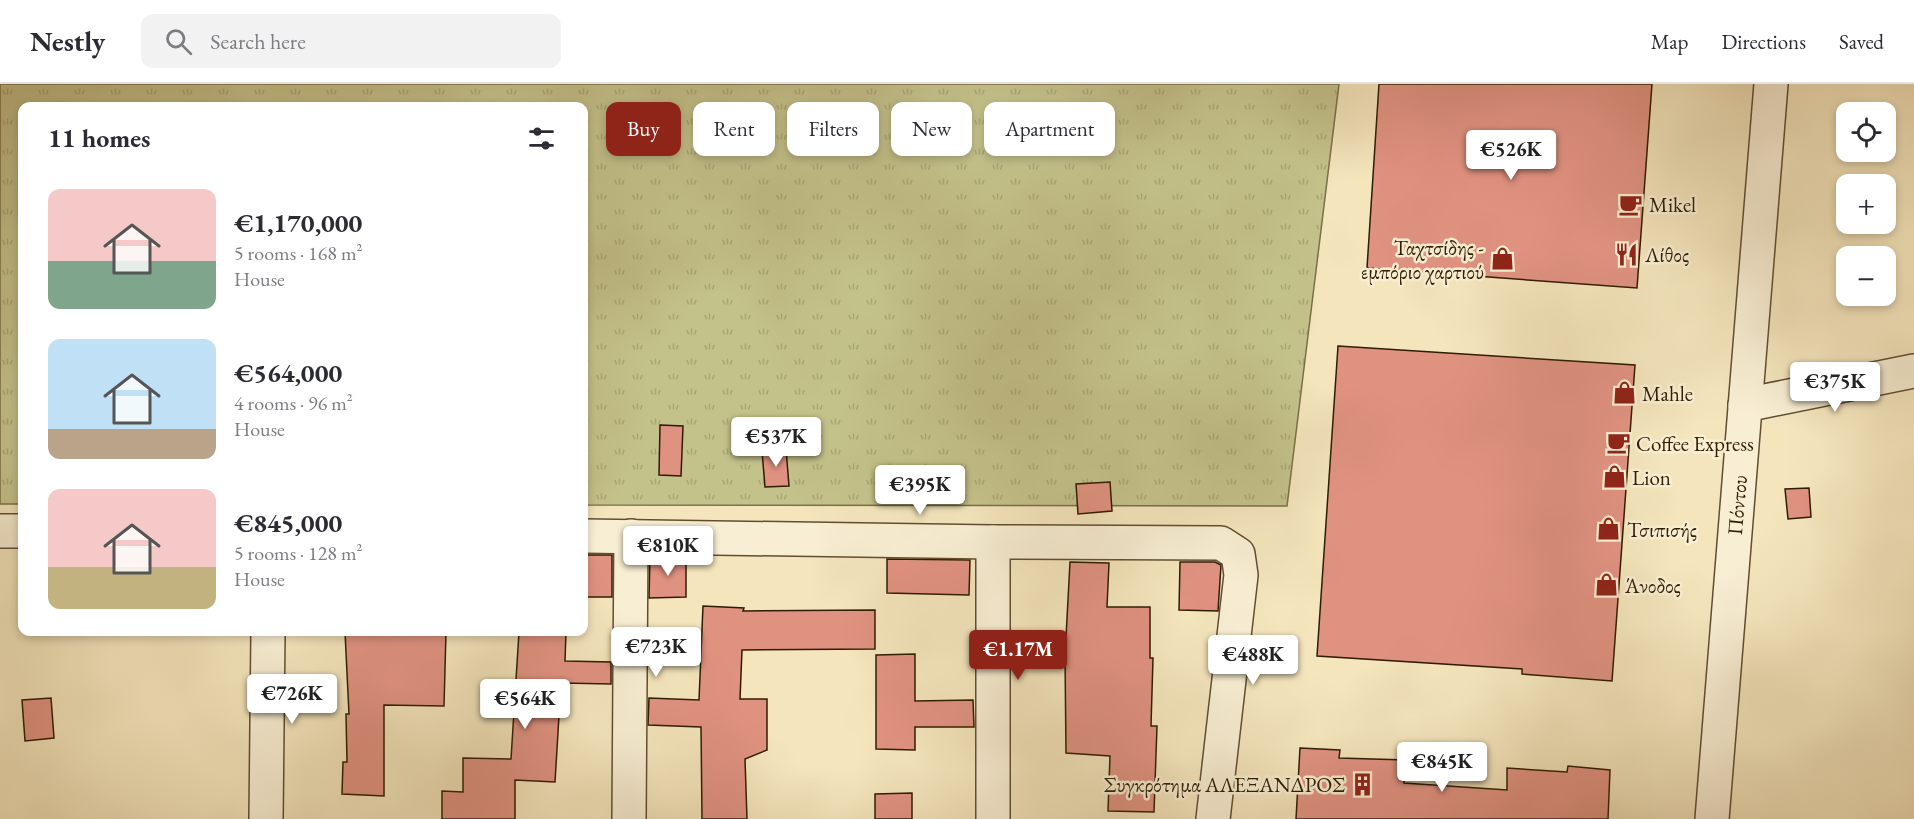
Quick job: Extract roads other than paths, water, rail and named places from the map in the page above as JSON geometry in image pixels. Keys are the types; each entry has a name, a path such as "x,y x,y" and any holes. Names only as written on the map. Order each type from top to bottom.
{"street":[{"name":"Πόντου","path":"1712,819 1771,84"},
{"path":"1745,405 1914,370"},
{"path":"0,531 18,531"},
{"path":"588,536 1221,543 1238,554 1241,575 1213,819"},
{"path":"629,819 631,536"},
{"path":"993,542 993,819"},
{"path":"266,819 268,636"}],"place":[{"name":"Mikel","path":"1631,204"},
{"name":"Λίθος","path":"1627,254"},
{"name":"Ταχτσίδης - εμπόριο χαρτιού","path":"1502,259"},
{"name":"Mahle","path":"1624,393"},
{"name":"Coffee Express","path":"1618,443"},
{"name":"Lion","path":"1614,477"},
{"name":"Τσιπισής","path":"1609,529"},
{"name":"Άνοδος","path":"1607,585"},
{"name":"Συγκρότημα ΑΛΕΞΑΝΔΡΟΣ","path":"1363,784"}]}
